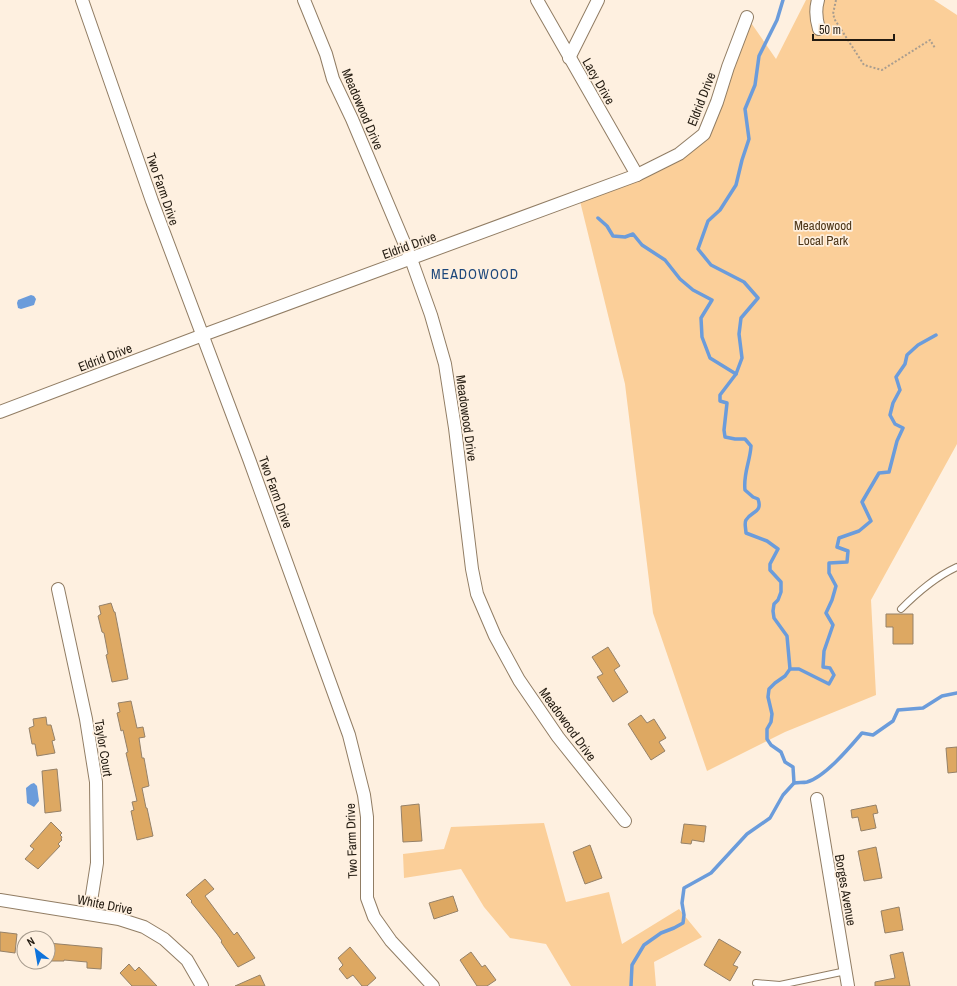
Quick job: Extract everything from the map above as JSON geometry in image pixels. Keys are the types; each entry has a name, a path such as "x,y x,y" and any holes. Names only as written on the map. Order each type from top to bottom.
{"street":[{"name":"Two Farm Drive","path":"82,0 155,208 250,459 349,735 364,795 367,817 367,898 374,917 391,941 433,986"},
{"name":"Meadowood Drive","path":"304,0 326,54 333,79 352,119 412,259 431,315 445,364 455,428 472,568 477,594 495,636 519,680 558,737 625,821"},
{"name":"Lacy Drive","path":"537,0 637,175"},
{"path":"569,58 598,0"},
{"path":"818,0 816,6 816,17 819,29"},
{"name":"Eldrid Drive","path":"0,412 203,335 637,175 679,154 704,134 747,17"},
{"name":"Taylor Court","path":"58,589 86,719 96,782 97,863 89,914"},
{"name":"Borges Avenue","path":"817,799 848,986"},
{"name":"White Drive","path":"0,900 119,919 144,927 164,939 187,960 202,986"}],"lane":[{"path":"901,609 919,591 947,571 957,567"},
{"path":"756,982 780,985 846,971"}],"path":[{"path":"836,0 832,14 864,66 882,70 930,40 935,48"}],"green space":[{"name":"Meadowood Local Park","path":"806,0 934,0 957,15 957,444 871,600 876,695 785,732 707,771 653,613 625,384 579,197 637,175 704,134 747,17 776,59"},
{"path":"544,823 566,902 609,892 622,944 679,909 702,937 654,962 656,986 571,986 546,944 510,938 484,907 461,869 404,878 403,854 444,849 451,827"}],"water":[{"path":"31,295 36,299 34,305 21,309 18,308 18,300"},
{"path":"34,783 37,786 39,801 34,807 27,803 26,788"}],"building":[{"path":"111,603 115,612 128,679 112,682 106,655 108,654 104,633 102,632 98,616 101,614 99,606"},
{"path":"886,614 913,614 913,644 893,644 893,627 886,627"},
{"path":"608,647 620,666 614,670 628,692 613,702 597,677 603,674 592,657"},
{"path":"131,701 137,728 143,727 145,737 139,738 149,786 142,788 153,836 137,840 131,811 134,810 132,802 137,801 126,753 128,752 123,730 121,731 117,713 120,712 118,703"},
{"path":"641,715 647,723 654,719 666,738 659,742 665,751 651,760 628,724"},
{"path":"46,717 47,725 51,725 55,740 52,741 55,753 37,756 35,744 32,744 29,728 34,726 33,719"},
{"path":"957,747 957,772 948,773 946,748"},
{"path":"57,769 61,811 45,813 42,771"},
{"path":"419,804 422,841 403,842 401,806"},
{"path":"876,805 878,813 873,814 876,828 861,831 858,817 852,818 851,810"},
{"path":"51,822 62,833 60,835 62,840 58,844 60,846 38,869 25,859 34,849 30,846"},
{"path":"684,824 706,826 704,842 692,840 691,844 681,843"},
{"path":"590,845 602,878 585,884 573,852"},
{"path":"876,847 882,878 864,881 858,851"},
{"path":"205,879 214,889 205,896 234,935 237,932 255,958 238,967 217,934 186,895"},
{"path":"453,896 458,911 434,919 429,903"},
{"path":"899,907 903,930 885,933 881,911"},
{"path":"0,932 16,934 15,953 0,951"},
{"path":"719,939 741,952 733,965 738,967 730,981 704,965"},
{"path":"56,944 102,948 101,969 87,968 87,962 56,961"},
{"path":"350,947 376,978 367,986 362,986 353,975 347,979 339,969 343,965 338,958"},
{"path":"471,952 482,967 485,965 496,980 487,986 477,986 460,960"},
{"path":"903,952 910,986 875,986 875,982 895,978 890,955"},
{"path":"129,964 135,971 139,967 157,986 132,986 120,973"},
{"path":"260,975 265,986 235,986"}],"waterway":[{"path":"631,986 632,965 644,945 661,933 683,923 684,915 682,903 684,888 711,873 747,834 770,818 783,795 794,783 793,767 785,762 781,752 771,745 767,739 767,729 771,722 772,714 768,697 769,689 785,676 790,669 787,636 774,618 773,611 774,604 778,600 781,592 781,582 770,570 770,564 778,549 767,541 746,533 745,521 759,507 758,499 753,497 745,490 745,479 751,446 745,439 725,437 724,430 727,403 720,401 720,395 736,374 742,358 739,334 741,318 758,298 744,282 711,265 698,249 708,221 720,210 736,185 749,139 745,109 755,85 759,56 777,20 783,0"},
{"path":"598,218 607,226 613,236 625,237 633,234 642,245 665,260 680,279 693,290 712,300 701,318 702,337 710,358 736,374"},
{"path":"790,669 799,669 829,684 834,675 830,668 823,667 824,651 833,625 826,613 836,586 829,573 829,563 847,562 848,551 837,547 839,538 859,531 871,521 862,502 879,473 889,472 897,441 903,428 895,424 890,415 893,403 900,390 896,377 905,364 907,355 918,345 936,335"},
{"path":"794,783 807,782 822,774 837,761 862,733 873,735 893,721 898,710 923,708 942,696 957,693"}],"district":[{"name":"MEADOWOOD","path":"475,274"}]}
